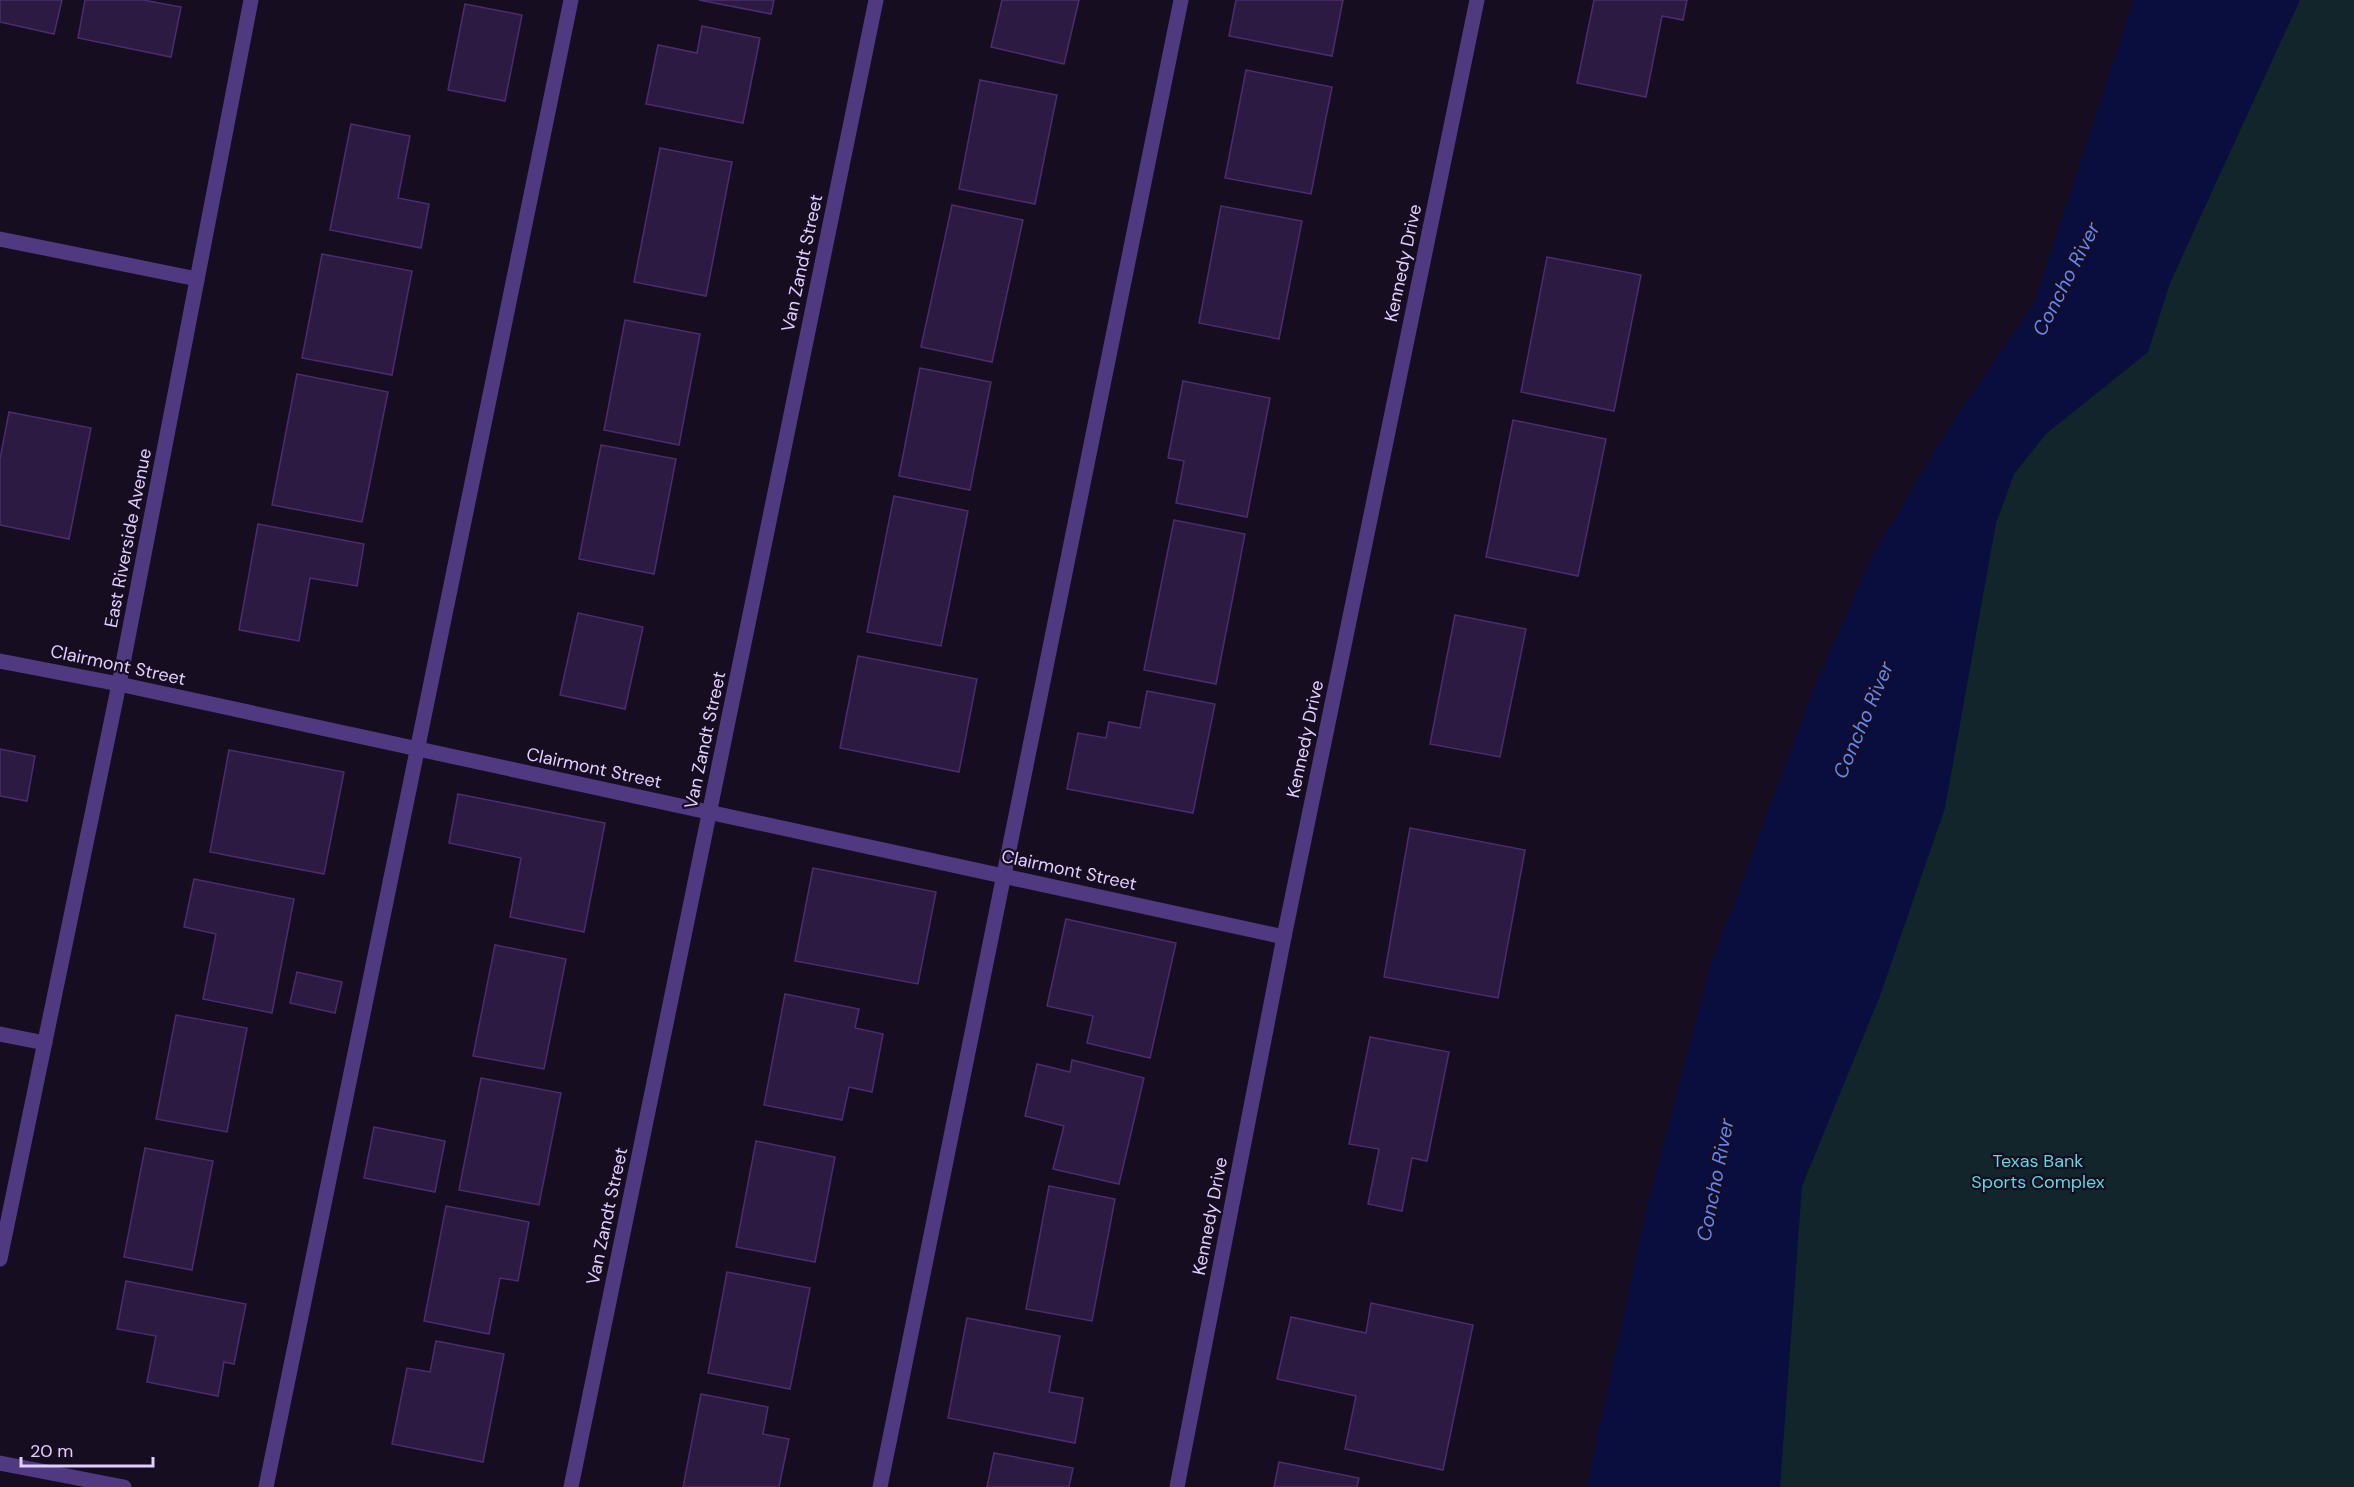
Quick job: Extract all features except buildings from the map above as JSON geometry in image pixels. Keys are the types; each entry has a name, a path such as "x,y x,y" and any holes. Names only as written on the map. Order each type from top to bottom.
{"street":[{"name":"East Riverside Avenue","path":"0,1259 119,684 251,0"},
{"path":"266,1487 571,0"},
{"name":"Van Zandt Street","path":"571,1487 876,0"},
{"path":"880,1487 1180,0"},
{"name":"Kennedy Drive","path":"1177,1487 1284,937 1477,0"},
{"path":"0,239 197,279"},
{"name":"Clairmont Street","path":"0,661 119,684 1284,937"},
{"path":"0,1034 45,1043"},
{"path":"0,1463 124,1487"}],"green space":[{"name":"Texas Bank Sports Complex","path":"2207,0 2354,0 2354,1487 1657,1487 1753,981"}],"water":[{"name":"Concho River","path":"2134,0 2300,0 2170,283 2148,352 2046,434 2014,474 1996,523 1945,808 1880,996 1802,1186 1780,1487 1587,1487 1645,1216 1709,971 1811,696 1870,560 1944,435 2035,301"}]}
